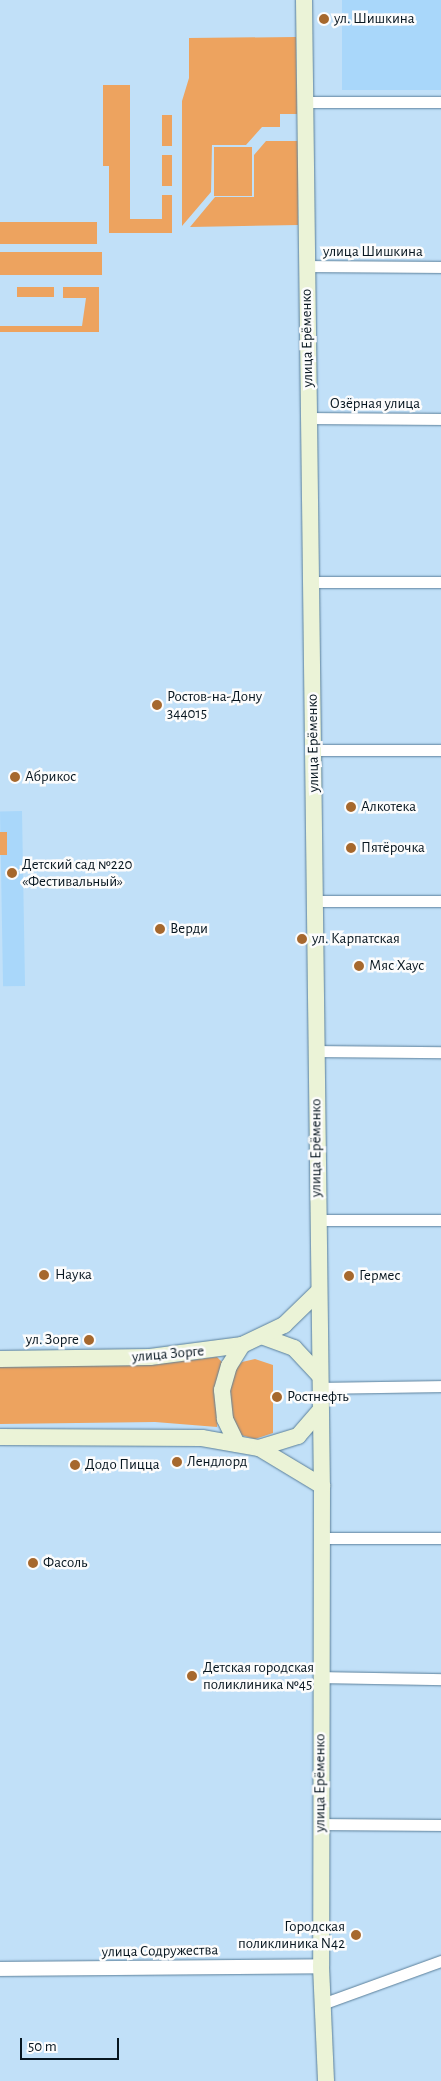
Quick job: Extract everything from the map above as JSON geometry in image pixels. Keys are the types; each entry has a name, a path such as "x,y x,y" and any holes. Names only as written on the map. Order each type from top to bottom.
{"main road":[{"name":"улица Ерёменко","path":"304,0 317,1220 322,1486 321,1966 326,2081"},
{"name":"улица Зорге","path":"0,1359 150,1357 242,1346 264,1337 284,1325 318,1292"},
{"path":"264,1337 294,1348 319,1382"},
{"path":"237,1444 225,1419 222,1390 229,1366 242,1346"},
{"path":"259,1448 298,1436 320,1411"},
{"path":"0,1437 180,1436 237,1444 259,1448 322,1486"}],"street":[{"path":"305,102 441,102"},
{"name":"улица Шишкина","path":"306,266 441,267"},
{"name":"Озёрная улица","path":"309,418 441,419"},
{"path":"311,582 441,582"},
{"path":"313,750 441,750"},
{"path":"314,901 441,901"},
{"path":"316,1051 441,1052"},
{"path":"317,1220 441,1220"},
{"path":"319,1382 441,1386"},
{"path":"322,1538 441,1538"},
{"path":"321,1677 441,1678"},
{"path":"320,1824 441,1825"},
{"path":"322,2004 441,1961"},
{"name":"улица Содружества","path":"0,1969 321,1966"}],"shaded area":[{"path":"342,0 441,0 441,90 342,90"},
{"path":"296,37 297,114 280,114 280,127 262,127 246,145 212,145 211,192 182,226 182,101 189,78 189,38"},
{"path":"103,85 130,85 130,219 162,219 162,195 172,195 172,233 109,233 109,166 103,166"},
{"path":"162,115 172,115 172,146 162,146"},
{"path":"266,141 298,141 298,225 190,227 215,197 254,197 254,155"},
{"path":"214,147 252,147 252,196 214,196"},
{"path":"162,155 172,155 172,186 162,186"},
{"path":"0,222 97,222 97,244 0,244"},
{"path":"0,252 102,252 102,275 0,275"},
{"path":"17,287 54,287 54,297 17,297"},
{"path":"63,287 99,287 99,332 0,332 0,326 82,326 86,298 63,298"},
{"name":"Детский сад №220 «Фестивальный»","path":"0,811 22,811 25,986 3,986"},
{"path":"0,832 7,832 7,855 0,855"},
{"path":"217,1357 223,1363 217,1427 155,1422 0,1424 0,1367 155,1364"},
{"path":"255,1359 273,1365 273,1433 255,1439 241,1435 227,1405 232,1373 242,1362"}],"place":[{"name":"ул. Шишкина","path":"324,19"},
{"name":"Ростов-на-Дону 344015","path":"157,705"},
{"name":"Абрикос","path":"15,777"},
{"name":"Алкотека","path":"351,807"},
{"name":"Пятёрочка","path":"351,848"},
{"name":"Детский сад №220 «Фестивальный»","path":"12,873"},
{"name":"Верди","path":"160,929"},
{"name":"ул. Карпатская","path":"302,939"},
{"name":"Мяс Хаус","path":"359,966"},
{"name":"Наука","path":"44,1275"},
{"name":"Гермес","path":"349,1276"},
{"name":"ул. Зорге","path":"89,1340"},
{"name":"Ростнефть","path":"277,1397"},
{"name":"Лендлорд","path":"177,1462"},
{"name":"Додо Пицца","path":"75,1465"},
{"name":"Фасоль","path":"33,1563"},
{"name":"Детская городская поликлиника №45","path":"192,1676"},
{"name":"Городская поликлиника N42","path":"356,1935"}]}
